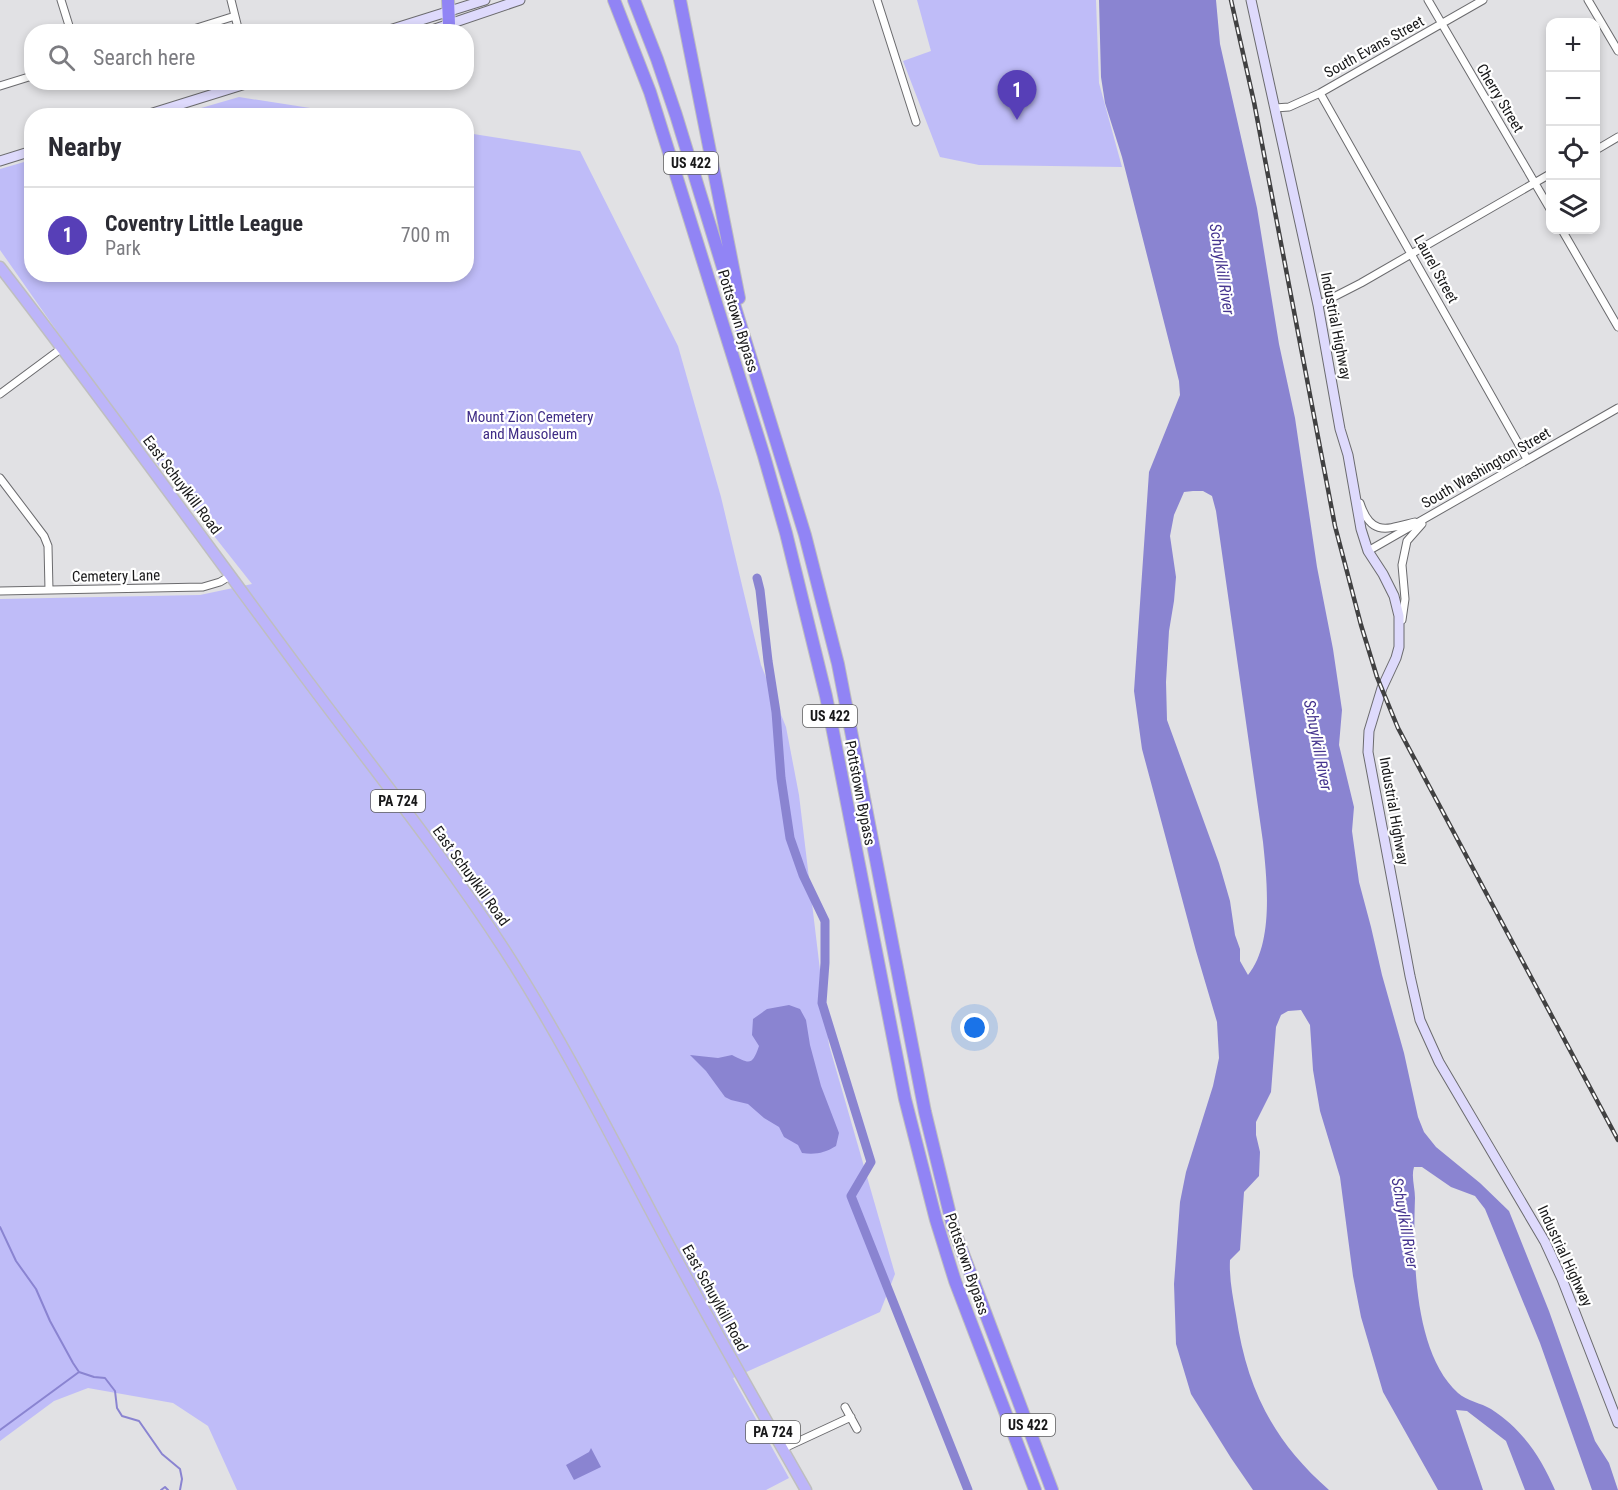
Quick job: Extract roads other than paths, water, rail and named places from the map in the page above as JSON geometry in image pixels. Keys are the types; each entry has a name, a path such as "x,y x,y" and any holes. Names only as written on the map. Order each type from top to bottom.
{"highway":[{"name":"Pottstown Bypass","path":"614,0 630,37 653,103 786,533 826,696 891,1036 918,1155 955,1281 1035,1490"},
{"name":"Pottstown Bypass","path":"634,0 672,104 805,534 838,664 925,1112 953,1227 1052,1490"},
{"path":"680,0 729,244 743,328"},
{"path":"1003,1359 1060,1490"},
{"path":"1014,1440 1026,1490"}],"main road":[{"name":"East Schuylkill Road","path":"0,267 472,901 503,948 558,1040 677,1261 806,1490"}],"street":[{"path":"61,0 68,24"},
{"path":"231,0 237,24"},
{"path":"409,24 485,0"},
{"path":"435,24 449,12 520,0"},
{"path":"877,0 916,122"},
{"name":"Industrial Highway","path":"1251,0 1318,305 1361,529 1368,551 1394,596 1399,616 1399,647 1382,688 1369,731 1368,752 1420,1020 1439,1062 1545,1242 1562,1279 1618,1423"},
{"name":"Cherry Street","path":"1428,0 1546,201"},
{"name":"South Evans Street","path":"1275,108 1289,107 1320,93 1483,0"},
{"path":"1588,0 1618,51"},
{"path":"210,24 235,16"},
{"path":"0,86 24,78"},
{"path":"169,108 228,90"},
{"name":"Laurel Street","path":"1320,93 1527,459"},
{"path":"1600,148 1618,137"},
{"path":"0,161 24,153"},
{"path":"1318,305 1546,177"},
{"path":"1565,234 1618,327"},
{"path":"0,394 62,348"},
{"name":"South Washington Street","path":"1368,551 1618,408"},
{"path":"0,478 44,536 48,546 49,590"},
{"path":"1354,485 1364,514 1374,525 1385,530 1426,519"},
{"path":"1399,647 1405,598 1402,565 1407,541 1426,519"},
{"name":"Cemetery Lane","path":"0,591 203,587 231,576"},
{"path":"845,1407 857,1429"},
{"path":"782,1449 851,1417"}],"water":[{"name":"Schuylkill River","path":"1099,0 1216,0 1220,44 1257,208 1279,344 1295,418 1317,567 1333,649 1342,710 1339,745 1354,807 1352,831 1359,882 1404,1053 1418,1117 1424,1132 1436,1147 1480,1183 1509,1211 1549,1311 1595,1441 1609,1463 1618,1490 1592,1490 1540,1343 1485,1209 1475,1196 1451,1187 1422,1167 1414,1167 1416,1274 1424,1328 1432,1353 1443,1375 1458,1393 1491,1409 1521,1435 1537,1455 1555,1490 1525,1490 1506,1441 1467,1411 1456,1410 1483,1490 1438,1490 1383,1392 1361,1317 1353,1276 1340,1177 1320,1111 1313,1070 1310,1025 1301,1010 1288,1011 1281,1015 1276,1027 1271,1092 1256,1122 1260,1152 1259,1176 1244,1192 1240,1250 1230,1260 1230,1274 1241,1342 1255,1390 1278,1433 1292,1452 1329,1490 1253,1490 1191,1394 1176,1344 1174,1284 1180,1202 1186,1172 1213,1086 1219,1058 1217,1022 1142,749 1134,691 1149,472 1180,395 1179,381 1122,157 1105,103 1101,77","holes":["1203,491 1212,496 1216,511 1265,858 1267,893 1265,929 1262,946 1248,975 1240,961 1240,949 1235,935 1230,901 1219,863 1167,720 1166,682 1169,631 1176,577 1170,536 1174,515 1184,492"]},
{"path":"789,1005 800,1009 806,1020 821,1086 839,1133 836,1146 820,1153 802,1153 798,1145 784,1137 779,1127 748,1104 725,1097 706,1071 690,1055 718,1058 732,1055 747,1061 752,1060 759,1046 752,1035 753,1019 767,1009"},
{"path":"591,1448 601,1467 574,1480 566,1465 589,1452"}],"waterway":[{"path":"757,578 776,712 781,778 790,838 803,875 825,921 822,1003 871,1162 851,1196 968,1490"},
{"path":"0,1227 16,1261 36,1289 50,1321 79,1372 105,1378 115,1391 117,1408 122,1416 139,1421 162,1454 180,1469 182,1479 180,1490"},
{"path":"0,1430 79,1372"},
{"path":"161,1490 165,1487 168,1490"}],"railway":[{"path":"1231,0 1254,102 1335,526 1377,677 1398,728 1618,1140"}],"place":[{"name":"Coventry Little League","path":"1017,120"}],"park label":[{"name":"Mount Zion Cemetery and Mausoleum","path":"530,426"}]}
